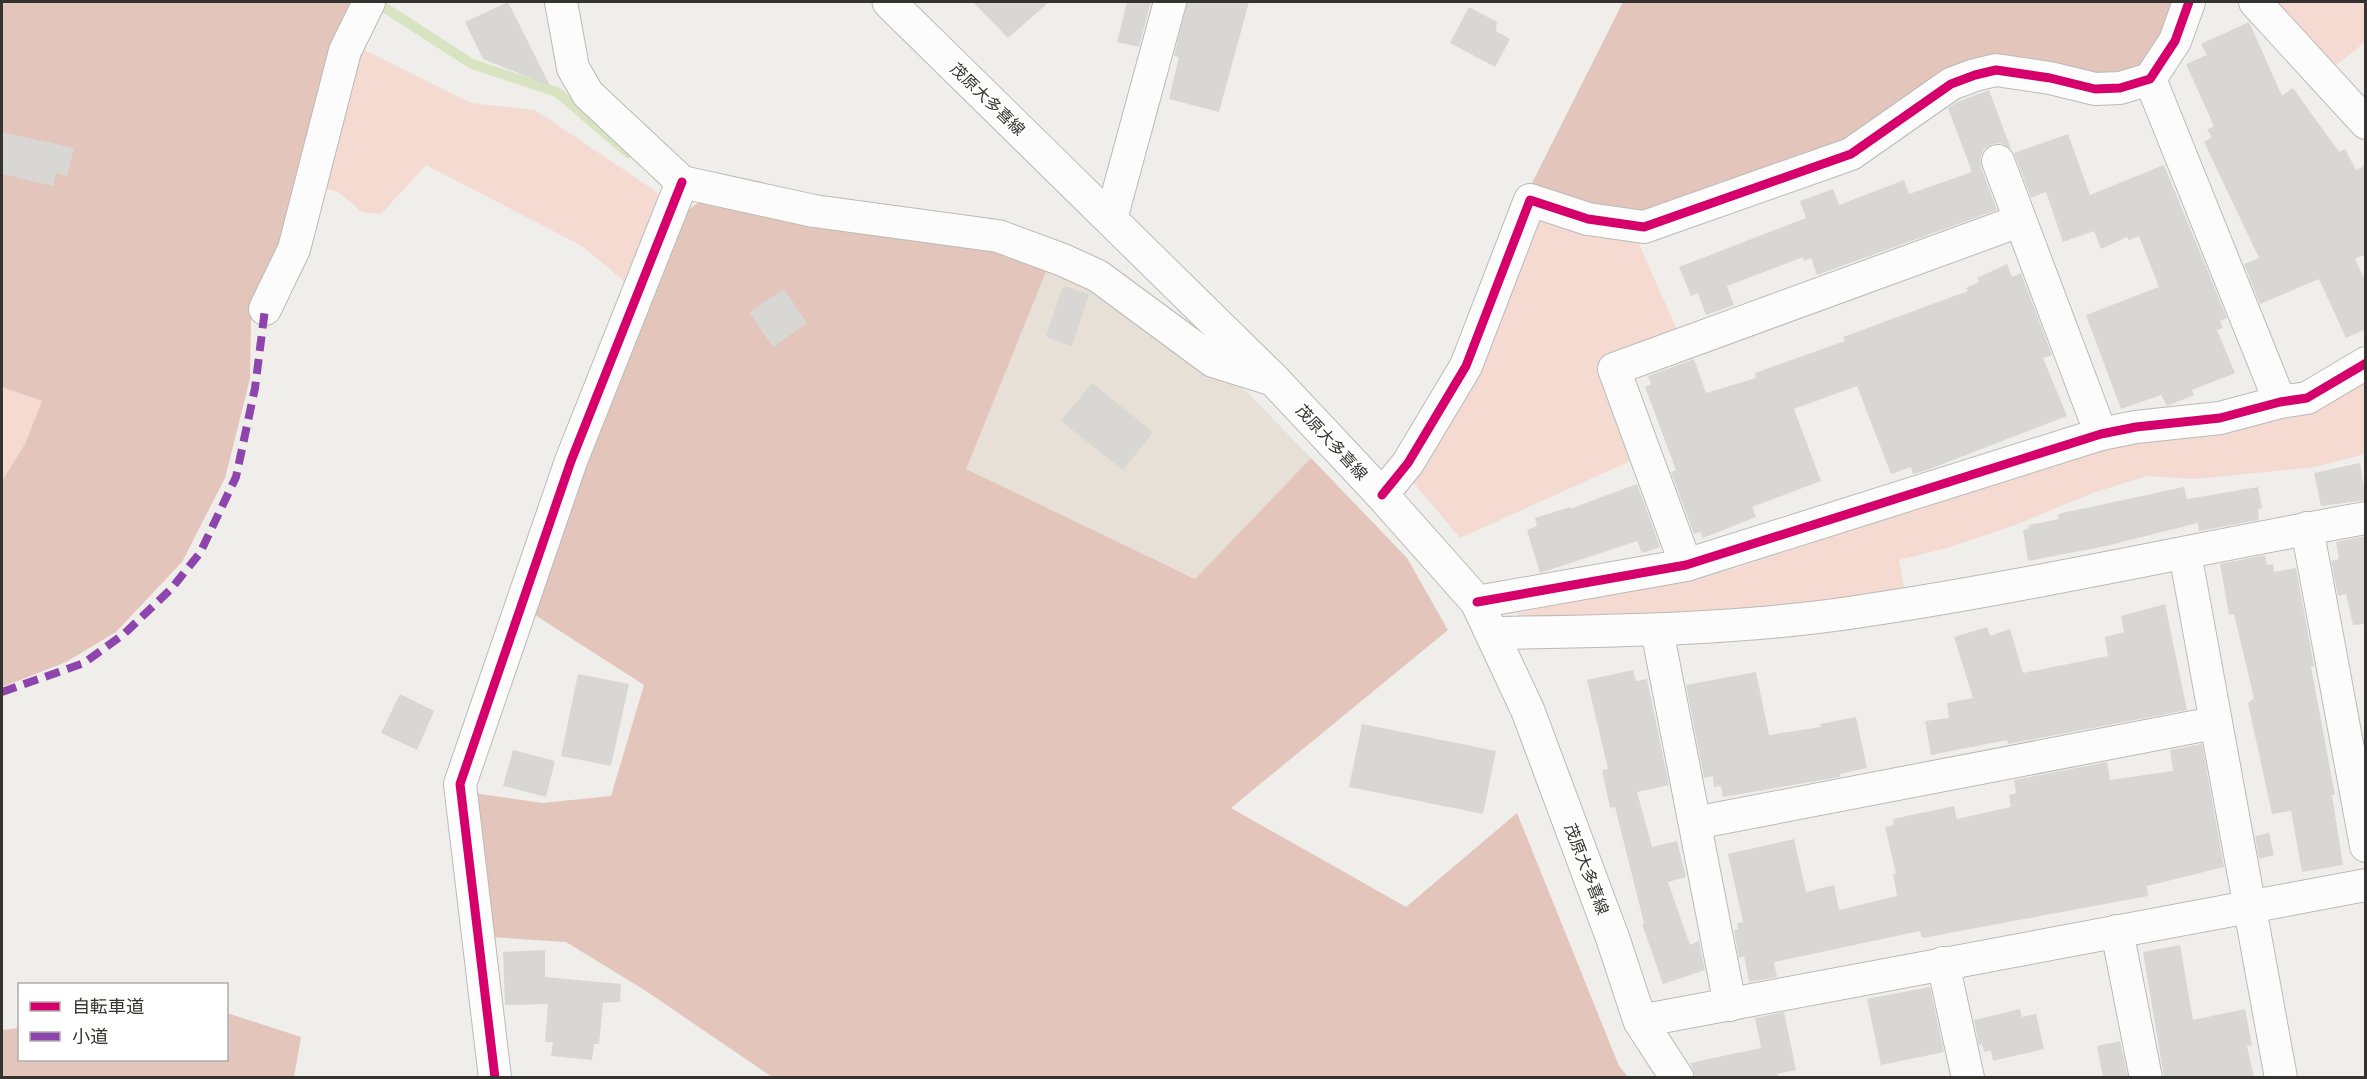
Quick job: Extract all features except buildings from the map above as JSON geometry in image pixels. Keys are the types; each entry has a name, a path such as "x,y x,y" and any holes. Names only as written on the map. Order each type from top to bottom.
{"main road":[{"name":"茂原大多喜線","path":"889,2 1274,380 1382,495 1476,602 1528,711 1613,939 1640,1021 1677,1077"}],"street":[{"path":"265,309 294,249 345,51 369,2"},
{"path":"561,2 573,68 588,94 682,182 814,211 998,236 1063,260 1098,276 1213,361 1274,380"},
{"path":"1111,219 1170,2"},
{"path":"1382,495 1408,463 1466,366 1530,200 1588,219 1644,227 1851,154 1951,84 1975,75 1996,70 2095,89 2120,88 2150,79 2175,41 2189,2"},
{"path":"2255,2 2366,123"},
{"path":"2150,79 2280,402"},
{"path":"1998,160 2019,221 2101,434"},
{"path":"495,1077 460,784 571,461 682,182"},
{"path":"1686,565 1614,369 2019,221"},
{"path":"1476,602 1686,565 2101,434 2136,427 2220,418 2280,402 2307,398 2366,363"},
{"path":"1492,633 1658,630 1848,613 2366,518"},
{"path":"2307,528 2366,846"},
{"path":"2185,553 2214,723 2281,1077"},
{"path":"1658,630 1730,1005"},
{"path":"1695,823 2214,723"},
{"path":"1640,1021 2366,885"},
{"path":"2117,931 2146,1077"},
{"path":"1943,963 1968,1077"}],"shaded area":[{"path":"2,2 361,2 304,198 251,321 250,379 225,478 182,562 116,632 66,662 2,687 2,481 25,444 42,401 2,387"},
{"path":"1623,2 2179,2 2162,45 2138,71 2108,81 1982,61 1856,140 1644,217 1528,191"},
{"path":"2270,2 2365,2 2365,42 2331,69"},
{"path":"352,44 471,103 535,110 657,192 661,212 630,286 582,246 426,165 381,214 362,212 338,192 318,186"},
{"path":"707,197 1015,253 1048,267 966,469 1195,579 1311,458 1407,558 1448,630 1231,808 1406,907 1517,813 1619,1066 1628,1077 772,1077 646,991 566,942 490,937 473,793 542,803 611,796 644,685 532,613 680,215"},
{"path":"1534,217 1635,235 1678,332 1602,362 1635,459 1460,538 1408,476"},
{"path":"1048,267 1103,295 1248,393 1311,458 1195,579 965,469"},
{"path":"2365,379 2365,452 2362,455 2315,467 2194,479 2147,476 2092,493 2018,524 1947,548 1899,560 1905,593 1840,605 1525,626 1517,613 1734,569 2100,446 2301,416 2348,393"},
{"path":"2,387 42,401 25,444 2,481"},
{"path":"228,1013 301,1037 294,1077 2,1077 2,1030 18,1028 18,1061 228,1061"}],"waterway":[{"path":"379,4 472,64 557,92 628,153"}],"marked path":[{"path":"2,692 84,663 124,634 171,589 200,553 236,477 255,388 265,309"}],"cycle path":[{"path":"1382,495 1408,463 1466,366 1530,200 1588,219 1644,227 1851,154 1951,84 1975,75 1996,70 2050,78 2095,89 2120,88 2150,79 2175,41 2189,2"},
{"path":"495,1078 460,784 571,461 682,182"},
{"path":"1477,602 1686,565 2101,434 2136,427 2220,418 2280,402 2307,398 2366,363"}]}
